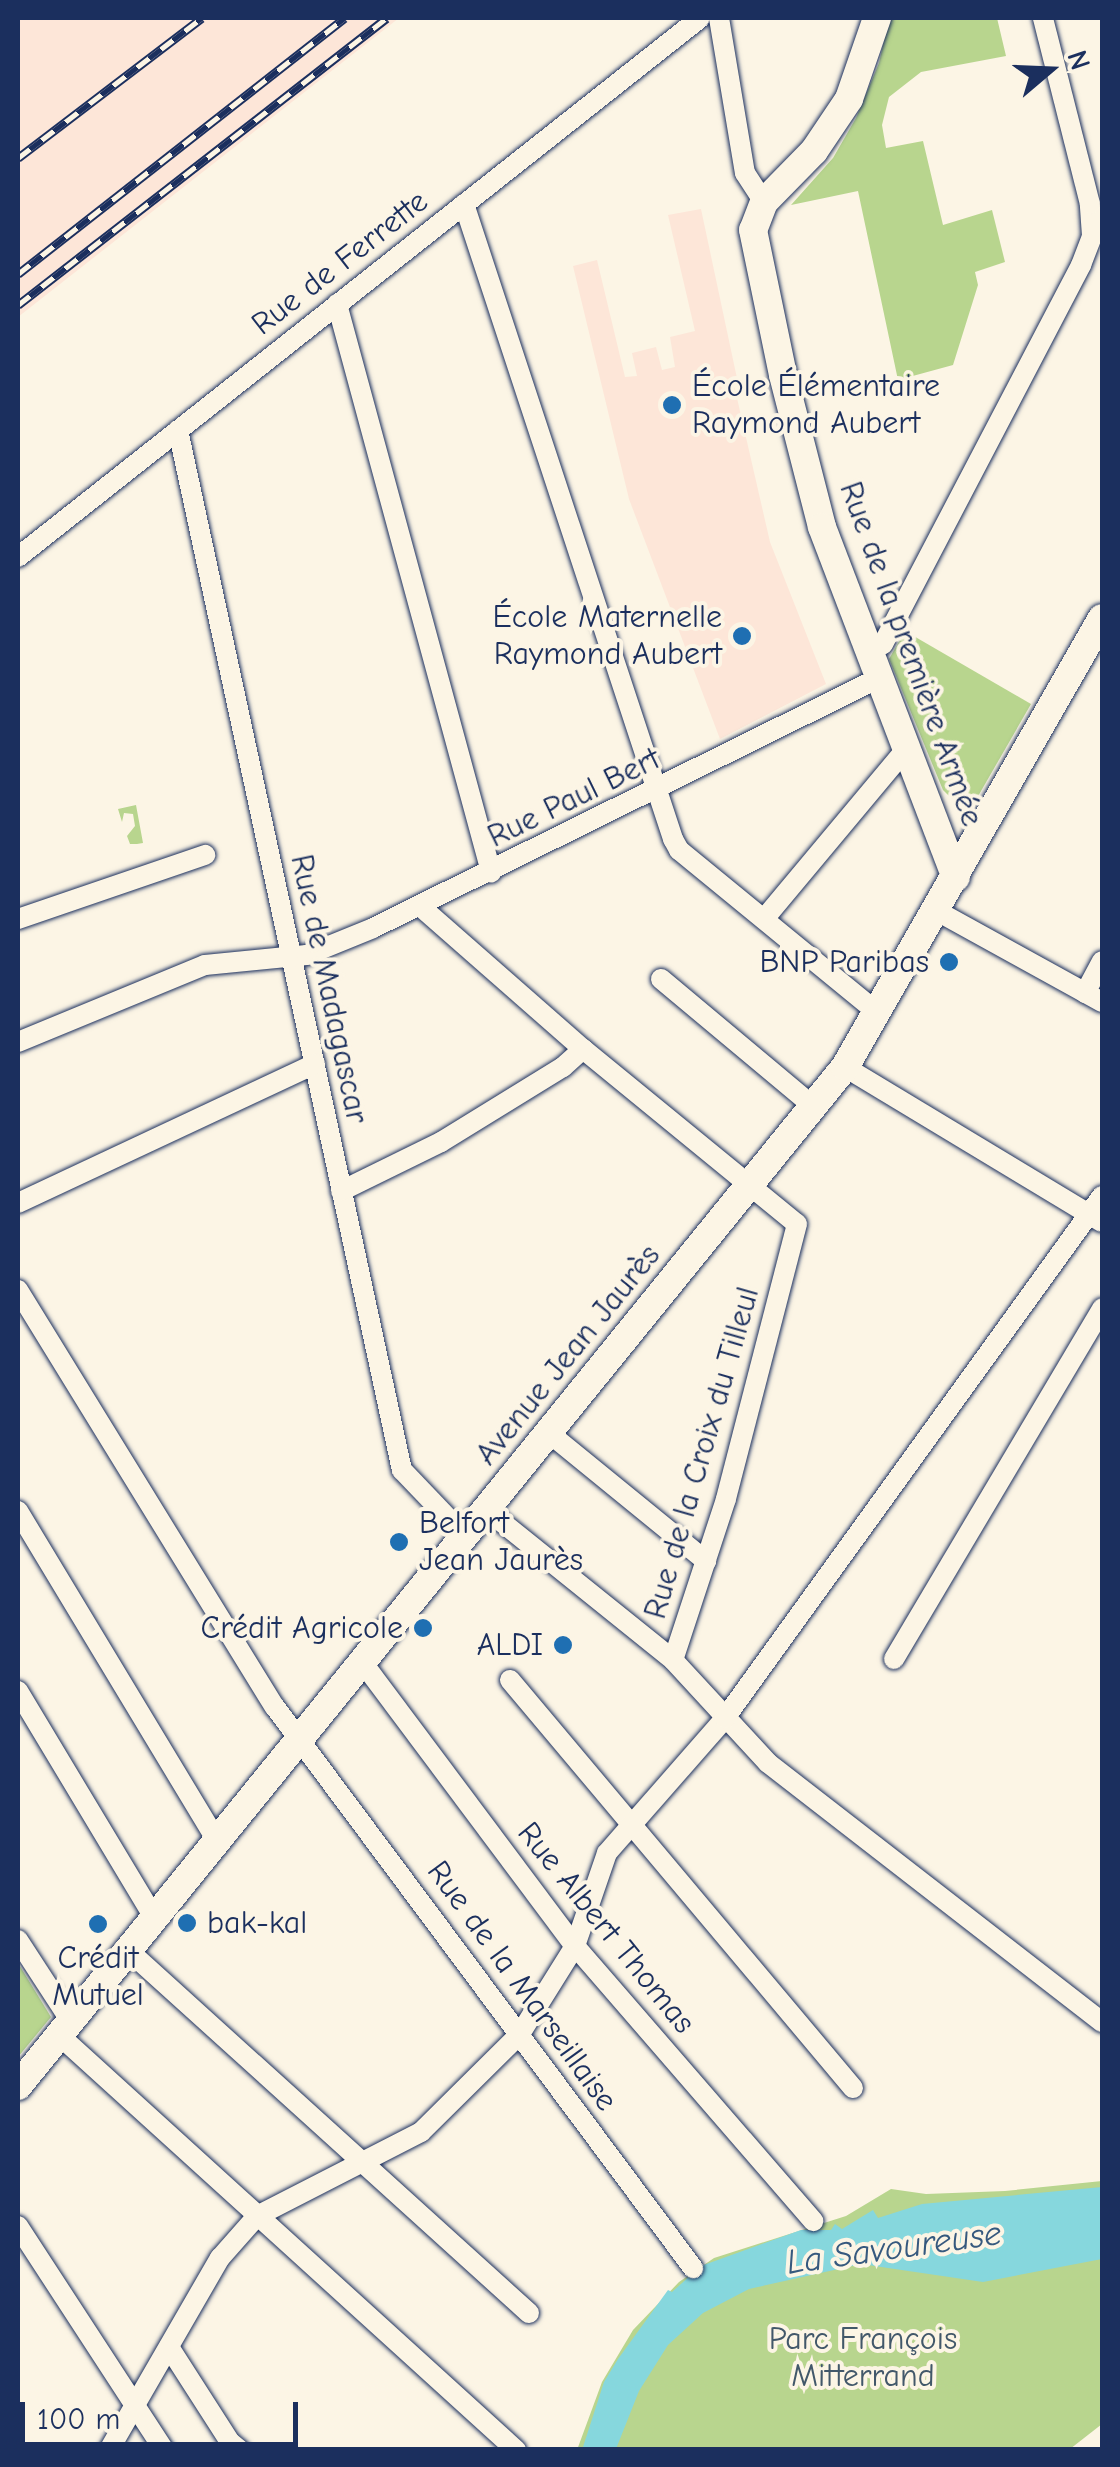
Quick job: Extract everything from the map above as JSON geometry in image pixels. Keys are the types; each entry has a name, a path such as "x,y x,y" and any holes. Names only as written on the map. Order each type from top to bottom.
{"main road":[{"path":"764,202 814,151 849,99 877,18"},
{"name":"Rue de la première Armée","path":"764,202 754,230 783,375 822,528 956,877"},
{"name":"Avenue Jean Jaurès","path":"18,2086 846,1067 1102,618"}],"street":[{"name":"Rue de Ferrette","path":"18,557 700,18"},
{"path":"719,18 745,173 764,202"},
{"path":"872,666 1082,264 1092,236 1090,204 1044,18"},
{"path":"464,204 656,792 680,850 877,1012"},
{"path":"337,304 491,872"},
{"name":"Rue de Madagascar","path":"178,430 402,1470 466,1537"},
{"name":"Rue Paul Bert","path":"18,1042 206,965 307,955 420,906 656,792 872,666"},
{"path":"764,919 906,748"},
{"path":"18,919 205,854"},
{"path":"420,906 583,1049 750,1186"},
{"path":"937,911 1094,998 1102,961"},
{"path":"661,979 814,1107"},
{"path":"342,1191 441,1142 564,1067 583,1049"},
{"path":"18,1203 315,1064"},
{"path":"846,1067 1096,1219"},
{"name":"Rue de la Croix du Tilleul","path":"750,1186 797,1224 706,1561 673,1660 768,1763 1102,2022"},
{"path":"110,2450 220,2258 257,2216 422,2132 520,2034 575,1946 607,1853 725,1718 1096,1219 1102,1196"},
{"name":"Rue de la Marseillaise","path":"18,1290 275,1707 693,2268"},
{"path":"894,1659 1102,1308"},
{"path":"549,1433 706,1561"},
{"path":"18,1511 218,1842"},
{"path":"488,1511 673,1660"},
{"name":"Rue Albert Thomas","path":"364,1663 575,1946 813,2221"},
{"path":"510,1680 853,2088"},
{"path":"18,1691 155,1919"},
{"path":"18,1940 66,2030 257,2216 516,2450"},
{"path":"130,1952 530,2313"},
{"path":"18,2226 164,2450"},
{"path":"168,2347 230,2442 240,2450"}],"shaded area":[{"path":"18,18 399,18 18,317"},
{"path":"701,209 738,383 734,385 770,542 826,684 720,739 629,499 573,266 597,260 625,377 637,376 632,353 656,347 662,370 675,367 670,337 695,331 668,215"}],"green space":[{"path":"889,18 997,18 1006,56 921,72 889,97 882,125 886,148 923,141 943,225 992,210 1005,262 975,272 978,285 953,365 898,380 858,191 791,205 833,158 856,118 879,63"},
{"path":"905,631 1031,704 977,798 952,799 943,790 889,659"},
{"path":"136,805 143,843 130,844 127,836 135,826 133,814 124,813 122,822 118,809"},
{"path":"18,1963 51,2017 18,2057"},
{"name":"Parc François Mitterrand","path":"1102,2181 1102,2424 1070,2449 577,2450 602,2382 633,2330 679,2282 714,2258 846,2216 891,2189 926,2194"}],"water":[{"name":"La Savoureuse","path":"1102,2187 1102,2259 983,2282 861,2264 749,2289 703,2313 668,2345 639,2391 616,2449 582,2450 604,2382 618,2359 668,2290 672,2292 701,2266 801,2230 831,2230 835,2224 842,2229 873,2210 878,2218 922,2204"}],"railway":[{"path":"18,158 202,18"},
{"path":"18,274 344,18"},
{"path":"18,305 387,18"}],"place":[{"name":"École Élémentaire Raymond Aubert","path":"672,405"},
{"name":"École Maternelle Raymond Aubert","path":"742,636"},
{"name":"BNP Paribas","path":"949,962"},
{"name":"Belfort Jean Jaurès","path":"399,1542"},
{"name":"Crédit Agricole","path":"423,1628"},
{"name":"ALDI","path":"563,1645"},
{"name":"bak-kal","path":"187,1923"},
{"name":"Crédit Mutuel","path":"98,1924"}]}
